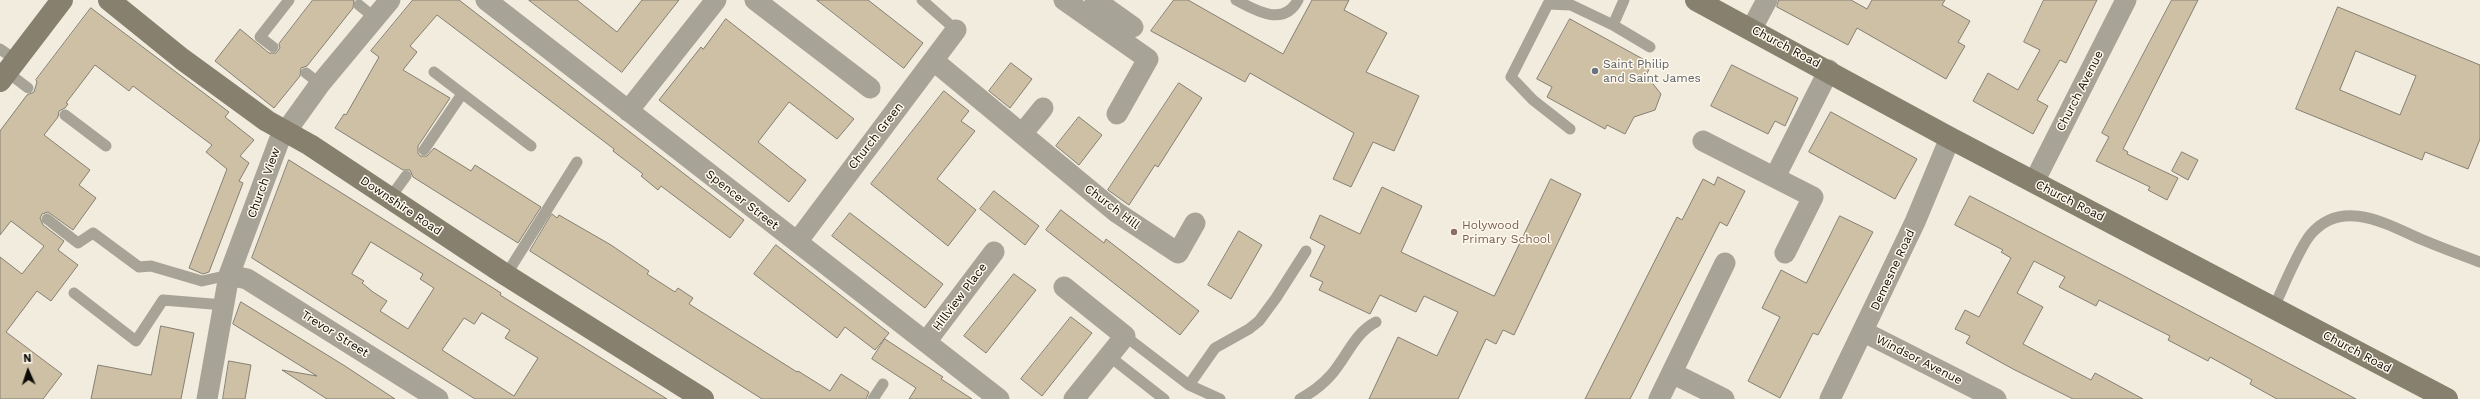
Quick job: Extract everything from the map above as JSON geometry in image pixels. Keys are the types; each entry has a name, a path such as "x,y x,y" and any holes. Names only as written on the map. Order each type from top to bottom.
{"street":[{"path":"6,65 62,0"},
{"name":"Downshire Road","path":"108,0 182,60 285,132 310,146 506,275 703,399"},
{"name":"Church View","path":"207,399 229,276 279,141 294,123 313,78 375,18 390,0"},
{"name":"Spencer Street","path":"486,0 999,399"},
{"path":"628,111 716,0"},
{"path":"755,0 870,88"},
{"path":"1064,0 1148,59 1117,114"},
{"path":"1095,0 1133,28"},
{"name":"Church Road","path":"1696,0 1752,28 1950,138 2447,399"},
{"path":"1752,28 1767,0"},
{"name":"Church Avenue","path":"2034,182 2126,0"},
{"name":"Church Green","path":"797,242 956,30"},
{"name":"Church Hill","path":"934,61 1116,212 1178,253 1195,223"},
{"path":"1775,177 1829,70"},
{"path":"1022,134 1043,108"},
{"name":"Demesne Road","path":"1830,399 1864,332 1915,222 1950,138"},
{"path":"1703,141 1813,197 1785,253"},
{"name":"Hillview Place","path":"926,342 994,252"},
{"path":"1659,399 1725,263"},
{"name":"Trevor Street","path":"229,276 247,279 438,399"},
{"path":"1064,287 1125,336 1074,399"},
{"name":"Windsor Avenue","path":"1864,332 1996,399"},
{"path":"1672,374 1724,399"}],"lane":[{"path":"273,47 260,36 289,0"},
{"path":"922,0 956,30"},
{"path":"1236,0 1266,15 1282,15 1295,6 1298,0"},
{"path":"1613,25 1624,0"},
{"path":"1570,129 1533,100 1511,77 1548,4 1570,4 1613,25 1650,48"},
{"path":"359,5 375,18"},
{"path":"6,65 28,88"},
{"path":"434,72 532,146"},
{"path":"424,150 462,94"},
{"path":"65,115 106,146"},
{"path":"506,275 577,162"},
{"path":"390,198 406,176"},
{"path":"2274,307 2311,234 2326,223 2343,216 2354,215 2374,218 2480,262"},
{"path":"47,219 78,243 93,233 139,267 151,266 202,281 229,276"},
{"path":"1189,385 1215,348 1249,329 1259,321 1276,298 1306,251"},
{"path":"74,293 136,341 164,300 224,305"},
{"path":"1300,399 1311,393 1330,376 1365,327 1376,322"},
{"path":"1125,336 1189,385 1220,399"},
{"path":"1109,356 1164,399"},
{"path":"873,399 883,384"}],"building":[{"path":"313,0 354,0 353,8 307,66 301,68 300,76 274,108 215,61 240,29 269,53 276,53 280,48 279,44"},
{"path":"413,0 459,0 744,220 730,238 661,186 658,190 641,176 643,174 613,151 614,149 437,15 410,46 417,52 403,70 450,98 418,146 418,153 420,156 427,156 434,148 471,171 475,165 541,207 518,243 413,177 410,170 403,170 335,128 344,114 346,115 379,57 371,51"},
{"path":"529,0 577,0 617,32 642,0 679,0 622,72"},
{"path":"817,0 868,0 923,43 904,68"},
{"path":"1174,0 1188,0 1283,54 1312,0 1349,0 1344,10 1387,33 1366,72 1419,96 1394,151 1373,142 1351,187 1333,179 1354,133 1250,73 1245,82 1151,31"},
{"path":"1779,0 1851,0 1867,9 1872,0 1945,0 1942,5 1970,21 1958,42 1965,46 1946,79 1857,28 1848,45 1777,7"},
{"path":"2044,0 2097,0 2066,63 2060,60 2037,100 2048,106 2033,134 1973,101 1988,73 2018,90 2040,50 2024,42"},
{"path":"2172,0 2198,0 2123,149 2128,152 2127,154 2178,178 2167,200 2148,190 2150,187 2096,161 2109,137 2102,133"},
{"path":"2338,7 2480,65 2480,139 2468,169 2425,152 2422,160 2296,109","holes":["2356,51 2416,76 2400,115 2340,90"]},
{"path":"91,8 229,112 225,117 254,140 240,156 249,163 239,181 243,183 209,272 203,274 189,268 227,169 206,152 212,145 133,86 129,91 95,65 66,103 68,104 65,108 59,111 58,117 44,135 90,170 79,185 96,198 73,230 48,212 42,214 40,218 43,225 64,241 58,250 78,265 51,301 37,291 6,332 62,374 43,399 0,399 0,257 22,274 44,246 11,221 0,235 0,131 27,95 34,92 37,82 36,80"},
{"path":"726,19 854,119 837,139 789,102 758,142 806,180 789,202 659,100 701,47 703,49"},
{"name":"Saint Philip and Saint James","path":"1570,19 1652,64 1646,75 1661,94 1655,110 1634,117 1625,134 1607,125 1605,129 1547,97 1552,87 1537,79"},
{"path":"1011,63 1032,79 1010,108 989,91"},
{"path":"1732,65 1798,98 1785,126 1775,121 1768,134 1711,106"},
{"path":"1179,83 1202,98 1158,167 1155,165 1129,205 1108,190"},
{"path":"944,91 969,111 961,121 975,131 937,179 976,210 948,246 871,184"},
{"path":"1831,112 1917,159 1895,199 1809,152"},
{"path":"1079,117 1102,135 1079,165 1056,146"},
{"path":"2182,152 2198,160 2188,180 2172,171"},
{"path":"289,160 501,293 500,295 667,399 475,399 252,258","holes":["371,242 423,274 420,279 434,288 408,329 380,311 387,301 362,283 364,281 352,274","482,313 510,330 505,338 538,358 514,396 442,350 464,318 474,324"]},
{"path":"1718,177 1745,191 1727,226 1720,222 1630,399 1585,399 1677,217 1682,220 1703,179 1714,185"},
{"path":"1551,179 1581,194 1514,335 1503,330 1496,344 1486,339 1458,399 1369,399 1398,337 1437,356 1458,312 1424,296 1416,312 1380,295 1370,314 1319,290 1323,282 1310,276 1325,246 1310,238 1320,215 1360,234 1382,187 1422,206 1401,252 1494,296"},
{"path":"994,191 1039,226 1025,245 980,209"},
{"path":"1970,196 2356,399 2277,399 2250,384 2252,380 2210,357 2208,361 2168,340 2170,336 2099,300 2096,306 2059,287 2065,277 2034,261 2017,293 2043,307 2023,344 2091,380 2095,373 2143,399 2073,399 2013,369 1966,343 1970,336 1955,329 1965,310 1979,317 2011,258 2001,252 2003,250 1955,225"},
{"path":"1061,210 1104,243 1106,239 1199,311 1180,335 1046,230"},
{"path":"850,213 943,284 925,308 832,236"},
{"path":"552,214 557,218 559,215 611,245 649,271 647,274 675,292 678,288 693,298 689,304 797,372 798,371 830,391 841,374 869,392 866,399 762,399 530,251"},
{"path":"1840,216 1873,232 1818,335 1813,333 1780,398 1748,381 1780,317 1762,308 1781,270 1806,283"},
{"path":"1239,231 1262,245 1231,299 1208,285"},
{"path":"776,245 889,333 875,350 845,327 837,338 754,274"},
{"path":"1014,274 1036,290 986,353 964,336"},
{"path":"241,302 345,366 395,399 327,399 282,370 317,376 233,324"},
{"path":"1071,317 1092,333 1042,396 1021,379"},
{"path":"161,326 194,333 181,399 91,399 98,365 151,375"},
{"path":"885,339 943,377 941,379 972,399 909,399 916,388 872,359"},
{"path":"229,361 251,365 245,399 223,399"}],"place":[{"name":"Saint Philip and Saint James","path":"1595,71"},
{"name":"Holywood Primary School","path":"1454,232"}]}
